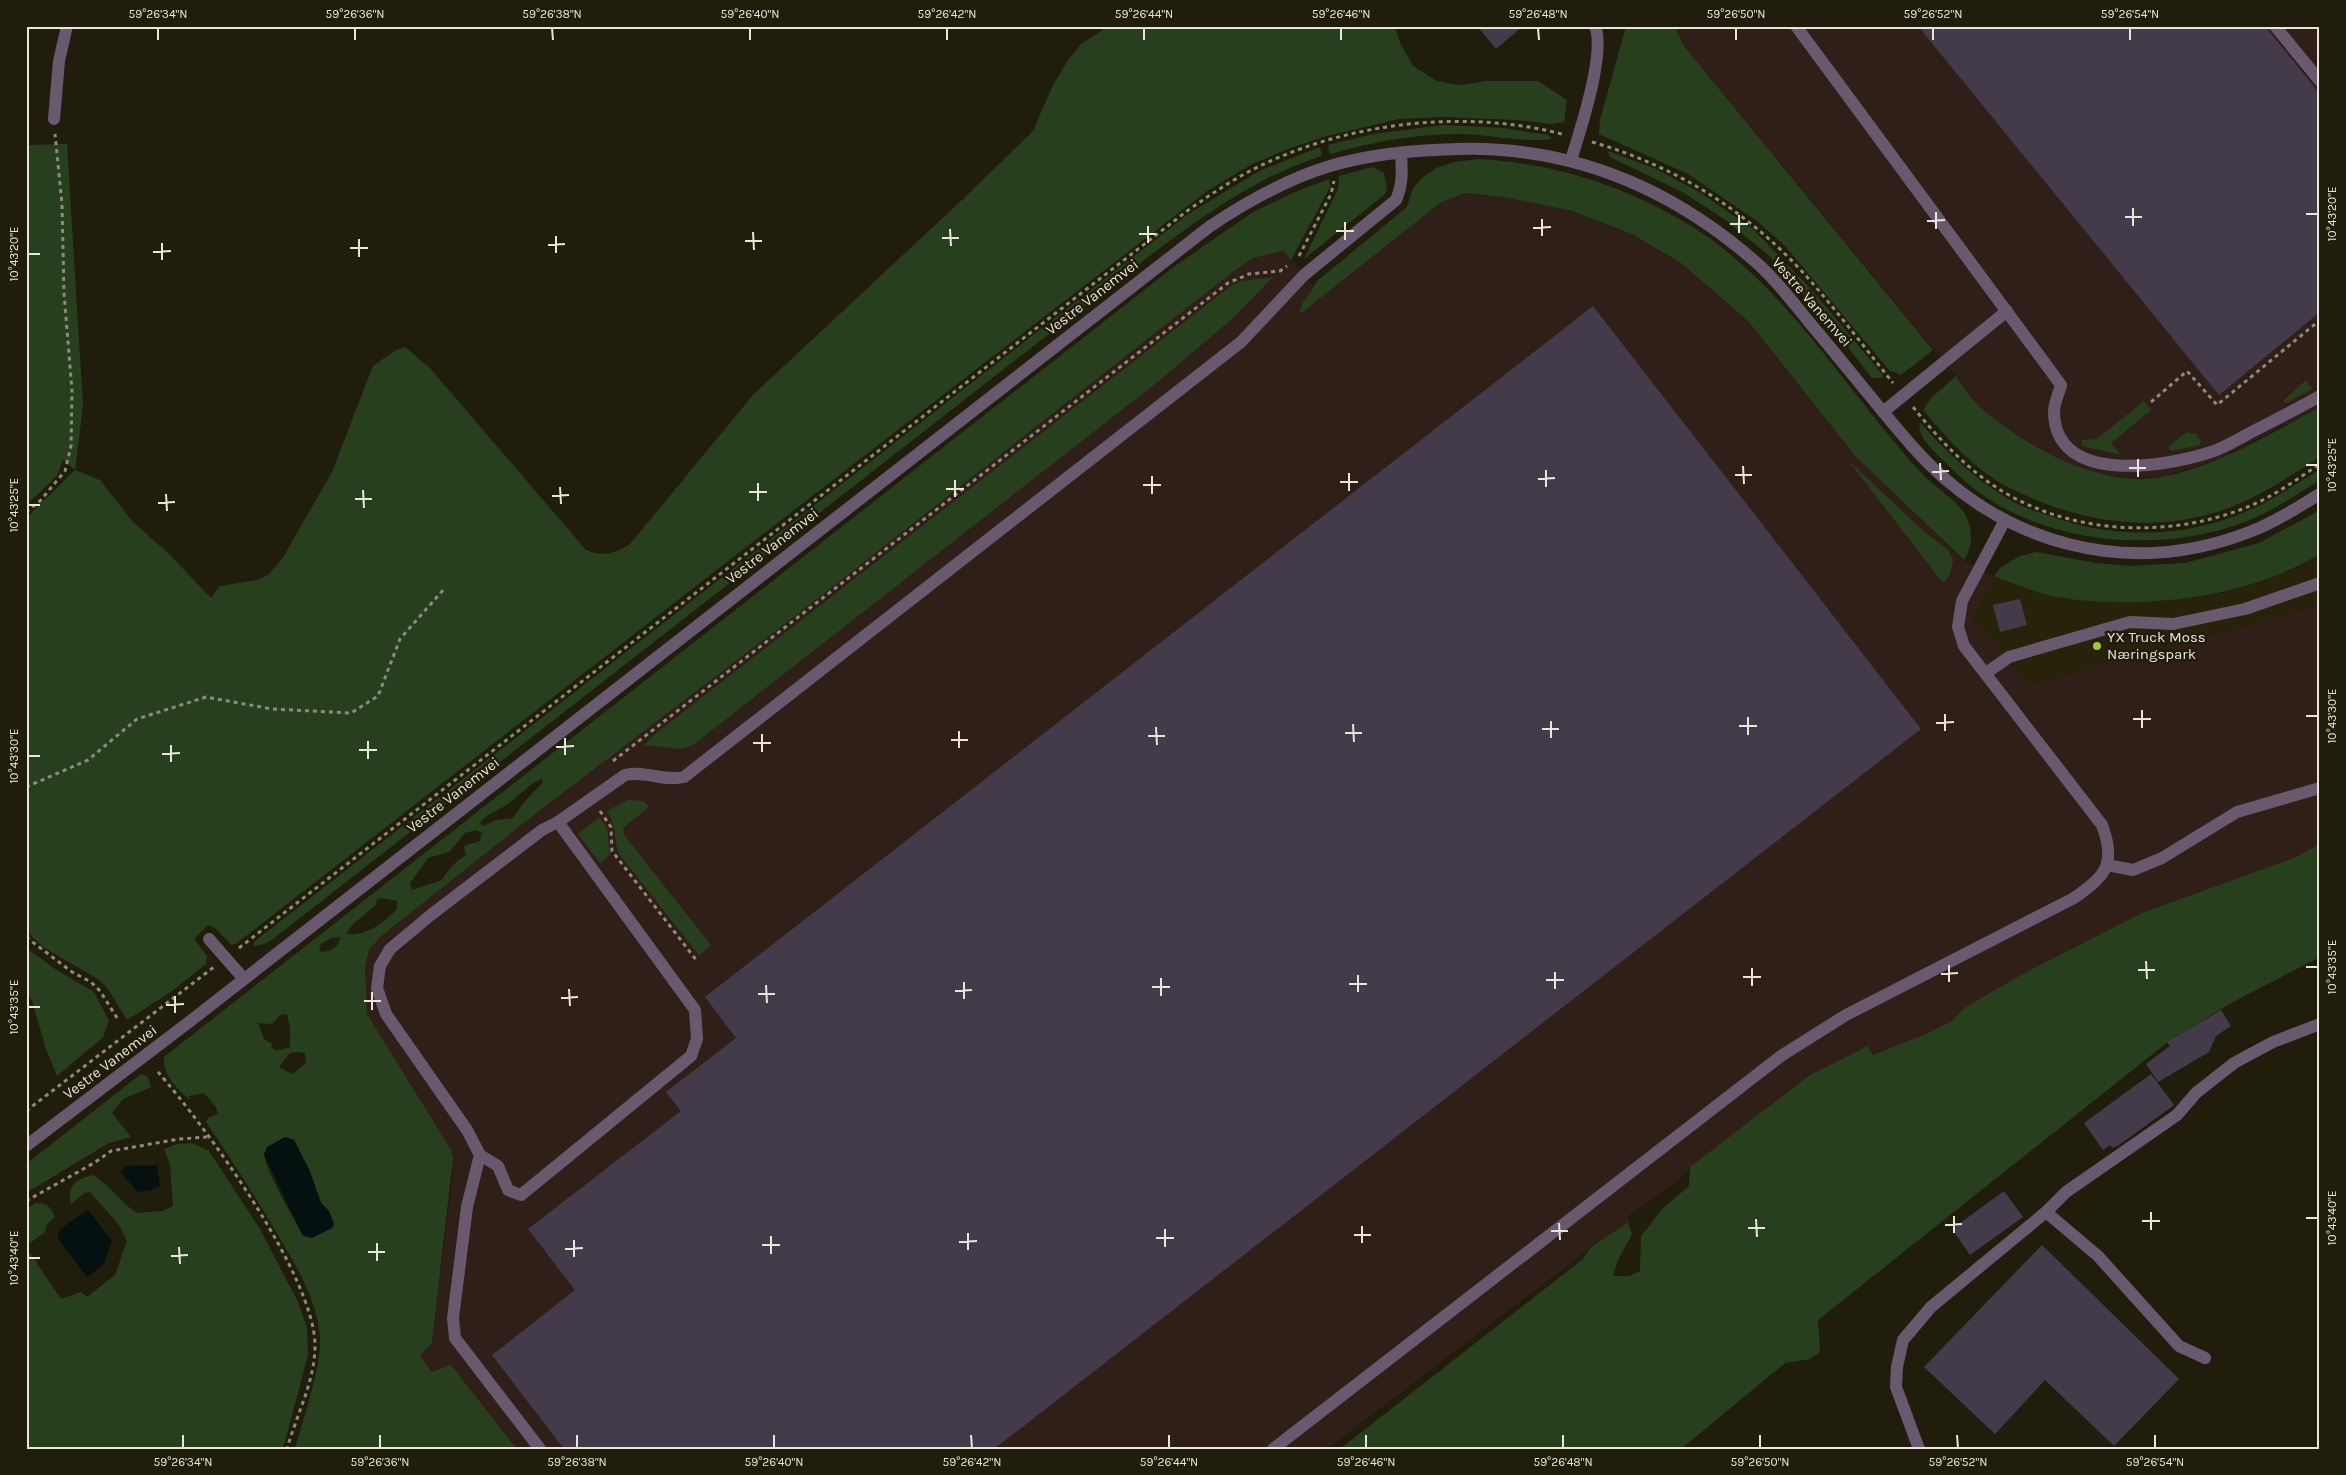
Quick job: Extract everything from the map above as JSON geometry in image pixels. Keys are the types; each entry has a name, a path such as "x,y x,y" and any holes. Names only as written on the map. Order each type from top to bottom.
{"street":[{"path":"54,119 59,61 67,26"},
{"path":"1571,160 1595,65 1598,41 1595,26"},
{"path":"1796,26 2061,385 2054,409 2057,433 2068,449 2079,457 2110,464 2144,466 2181,460 2214,451 2320,396"},
{"path":"2275,26 2320,81"},
{"name":"Vestre Vanemvei","path":"26,1146 244,979 1209,227 1241,206 1329,166 1400,153 1496,148 1571,160 1600,169 1661,196 1731,241 1773,278 1883,412 1939,474 1964,496 2030,533 2059,543 2122,554 2172,552 2196,548 2255,530 2320,494"},
{"path":"558,822 695,1010 696,1039 692,1056 521,1195 508,1190 498,1166 480,1155 467,1130 386,1014 377,988 380,966 390,949 432,914 542,830 558,822 625,775 635,772 673,779 684,777 1241,342 1304,275 1396,200 1400,190 1402,175 1400,153"},
{"path":"1883,412 2007,311"},
{"path":"1273,1449 1781,1056 1846,1015 2074,898 2098,881 2107,865 2109,842 2102,826 1964,646 1958,627 1962,601 2005,520"},
{"path":"1986,673 2008,657 2130,622 2173,624 2245,609 2320,583"},
{"path":"2107,865 2133,870 2162,858 2237,812 2320,788"},
{"path":"209,939 244,979"},
{"path":"1918,1449 1896,1387 1897,1367 1903,1340 1932,1307 2046,1212 2066,1192 2177,1115 2196,1093 2234,1063 2273,1042 2320,1024"},
{"path":"480,1155 466,1217 453,1318 455,1338 540,1449"},
{"path":"2046,1212 2098,1256 2179,1346 2205,1358"}],"path":[{"path":"26,512 45,495 65,471 72,436 72,392 64,293 62,204 54,119"},
{"path":"26,1111 225,959 1187,211 1249,172 1322,142 1383,128 1433,122 1523,126 1578,138 1650,162 1686,180 1748,221 1807,277 1953,453 1996,487 2031,505 2100,526 2158,528 2214,519 2259,502 2320,464"},
{"path":"1297,259 1334,186 1322,142"},
{"path":"606,766 1228,284 1249,274 1280,271 1293,262"},
{"path":"2151,402 2187,371 2217,405 2320,320"},
{"path":"26,787 88,760 137,720 206,697 272,709 351,713 378,696 400,639 445,588"},
{"path":"600,810 611,826 612,851 697,961"},
{"path":"26,937 72,972 91,982 100,991 119,1022"},
{"path":"158,1072 179,1096 247,1193 292,1268 314,1331 314,1363 287,1449"},
{"path":"26,1201 94,1163 111,1151 179,1139 207,1137"}],"shaded area":[{"path":"1675,26 2315,26 2320,32 2320,407 2218,459 2166,476 2135,479 2101,474 2065,463 2046,453 1997,423 1966,393 1956,376 1683,45"},
{"path":"1465,193 1504,197 1573,211 1632,234 1681,263 1749,322 1856,457 1963,560 1994,576 1974,618 2030,685 2320,606 2320,844 2296,857 2142,913 1964,1008 1952,1021 1926,1034 1873,1055 1869,1046 1691,1167 1676,1182 1628,1216 1628,1222 1590,1248 1327,1449 517,1449 451,1365 432,1372 420,1356 432,1343 453,1171 367,1014 365,966 369,950 380,937 534,815 812,603 1234,271 1253,258 1284,251 1315,288 1305,297 1440,203"},
{"path":"2320,554 2320,606 2030,685 1974,618 1994,576 2061,598 2109,602 2192,598 2224,593 2257,583 2296,568"},
{"path":"285,1137 294,1140 309,1169 321,1203 329,1211 334,1224 332,1228 312,1238 303,1236 264,1155 267,1147"},
{"path":"157,1165 160,1186 151,1190 137,1192 120,1171 126,1166"},
{"path":"86,1211 89,1211 112,1241 104,1264 87,1277 57,1238 60,1229"}],"green space":[{"path":"1109,26 1395,26 1400,43 1413,66 1437,81 1459,85 1487,81 1538,81 1567,100 1564,122 1551,124 1517,120 1444,117 1399,119 1323,137 1252,164 1207,191 237,943 232,945 214,927 208,925 194,939 207,956 206,964 172,991 127,1020 106,986 96,978 43,947 26,931 26,518 75,470 100,480 134,523 168,553 211,598 220,586 258,580 269,574 282,559 332,472 373,366 396,350 405,347 429,367 586,550 603,554 614,552 630,544 753,395 1033,131 1052,87 1068,60 1081,44"},
{"path":"1626,26 1675,26 1683,45 1933,350 1901,375 1889,370 1786,247 1757,221 1688,174 1599,134 1600,120"},
{"path":"1443,125 1504,128 1548,135 1552,139 1529,140 1459,134 1426,135 1378,142 1330,154 1328,145 1373,134"},
{"path":"67,144 83,406 75,470 63,460 57,476 26,505 26,145"},
{"path":"1320,147 1322,156 1270,177 1245,190 1153,253 273,939 265,944 253,946 255,941 1187,215 1259,171"},
{"path":"1608,151 1656,169 1701,193 1753,229 1811,289 1883,375 1882,378 1872,378 1824,317 1766,253 1724,219 1684,193 1610,157"},
{"path":"1479,159 1507,161 1563,172 1617,189 1643,200 1693,227 1724,249 1753,274 1805,331 1909,460 1962,510 1968,520 1971,532 1969,549 1964,560 1856,457 1749,322 1681,263 1632,234 1573,211 1504,197 1465,193 1440,203 1300,314 1304,300 1316,282 1407,207 1413,188 1422,178 1436,168 1455,162"},
{"path":"1372,167 1384,173 1387,189 1384,195 1304,259 1338,189 1339,176"},
{"path":"1329,179 1330,187 1291,260 1284,251 1253,258 1234,271 812,603 534,815 380,937 369,950 365,966 367,1014 451,1150 453,1158 432,1343 420,1356 432,1372 451,1365 517,1449 295,1449 311,1392 320,1348 318,1322 314,1307 288,1251 206,1122 208,1118 218,1114 216,1107 204,1093 189,1096 190,1100 180,1091 168,1076 164,1057 1175,266 1253,212 1295,192","holes":["541,779 543,783 527,799 513,818 496,820 484,826 480,823","476,830 482,833 480,841 464,846 466,855 452,866 442,880 412,890 410,883 428,858 449,852 465,833","381,898 397,901 397,909 374,928 360,933 346,934 352,925 376,905 377,899","340,937 338,944 329,951 319,951 321,944 331,938","287,1014 290,1027 290,1047 276,1051 271,1047 272,1044 264,1039 258,1023 272,1024 280,1015","290,1053 305,1053 306,1063 292,1074 279,1067","264,1152 309,1169 321,1203 329,1211 303,1236 269,1170"]},
{"path":"1273,277 1232,319 1160,380 693,745 681,749 644,745 660,730 1232,285 1241,281"},
{"path":"1956,376 1970,396 1988,414 2017,435 2066,462 2106,475 2134,479 2156,478 2180,473 2230,454 2320,407 2320,457 2257,495 2234,506 2209,514 2184,520 2159,522 2108,520 2083,515 2034,499 1999,482 1974,464 1948,438 1923,410 1931,398"},
{"path":"2306,380 2312,389 2286,403 2283,401"},
{"path":"2144,401 2151,410 2111,443 2121,455 2082,446 2082,440 2097,439"},
{"path":"1920,422 1962,465 2012,501 2047,515 2098,529 2151,532 2204,526 2254,508 2279,495 2320,469 2320,480 2257,517 2210,532 2171,539 2130,540 2090,536 2050,527 2013,513 1979,493 1929,446 1921,435"},
{"path":"2187,432 2196,434 2201,441 2200,445 2172,451 2169,449 2169,446"},
{"path":"1848,460 1922,530 1948,550 1953,561 1949,576 1943,583"},
{"path":"2320,510 2320,554 2276,576 2253,584 2207,595 2135,602 2081,600 2046,594 1994,576 2000,568 2020,556 2036,552 2096,563 2130,566 2185,563 2259,543"},
{"path":"628,800 643,801 649,807 623,828 624,835 711,945 699,955 619,854 613,822 607,811"},
{"path":"599,817 607,828 610,855 600,863 578,834"},
{"path":"2320,844 2320,957 2229,1004 2169,1041 1818,1320 1820,1352 1810,1359 1785,1363 1681,1449 1340,1449 1583,1259 1590,1248 1628,1222 1632,1234 1618,1260 1613,1276 1629,1276 1640,1271 1641,1236 1663,1208 1689,1186 1690,1167 1810,1075 1868,1046 1873,1055 1926,1034 1952,1021 1964,1008 2021,975 2142,913 2296,857"},
{"path":"26,948 55,969 94,992 109,1021 103,1037 57,1076 46,1049 32,1001 26,992"},
{"path":"141,1074 148,1077 151,1087 123,1099 112,1113 131,1137 109,1143 26,1193 26,1164"},
{"path":"192,1143 209,1151 260,1229 298,1302 307,1328 308,1355 283,1449 26,1449 26,1247 61,1299 81,1292 87,1297 115,1275 127,1241 119,1225 90,1192 84,1193 71,1204 70,1193 74,1184 82,1178 93,1175 136,1213 162,1211 173,1206 170,1164 164,1149 177,1144"},
{"path":"36,1203 48,1206 55,1217 47,1224 45,1232 26,1246 26,1209"}],"building":[{"path":"1477,26 1523,26 1496,49"},
{"path":"1918,26 2265,26 2320,94 2320,312 2219,395"},
{"path":"1593,306 1921,729 994,1449 564,1449 492,1355 575,1290 528,1229 681,1111 666,1092 736,1038 705,997"},
{"path":"2020,599 2027,625 2000,632 1993,605"},
{"path":"2221,1010 2231,1026 2216,1036 2209,1052 2158,1082 2146,1064 2170,1046 2167,1042"},
{"path":"2151,1074 2174,1105 2119,1145 2112,1148 2110,1145 2103,1150 2084,1123"},
{"path":"2004,1191 2023,1217 1970,1255 1952,1229"},
{"path":"2042,1245 2179,1379 2114,1446 2045,1380 1995,1434 1924,1367"}],"place":[{"name":"YX Truck Moss Næringspark","path":"2097,646"}]}
